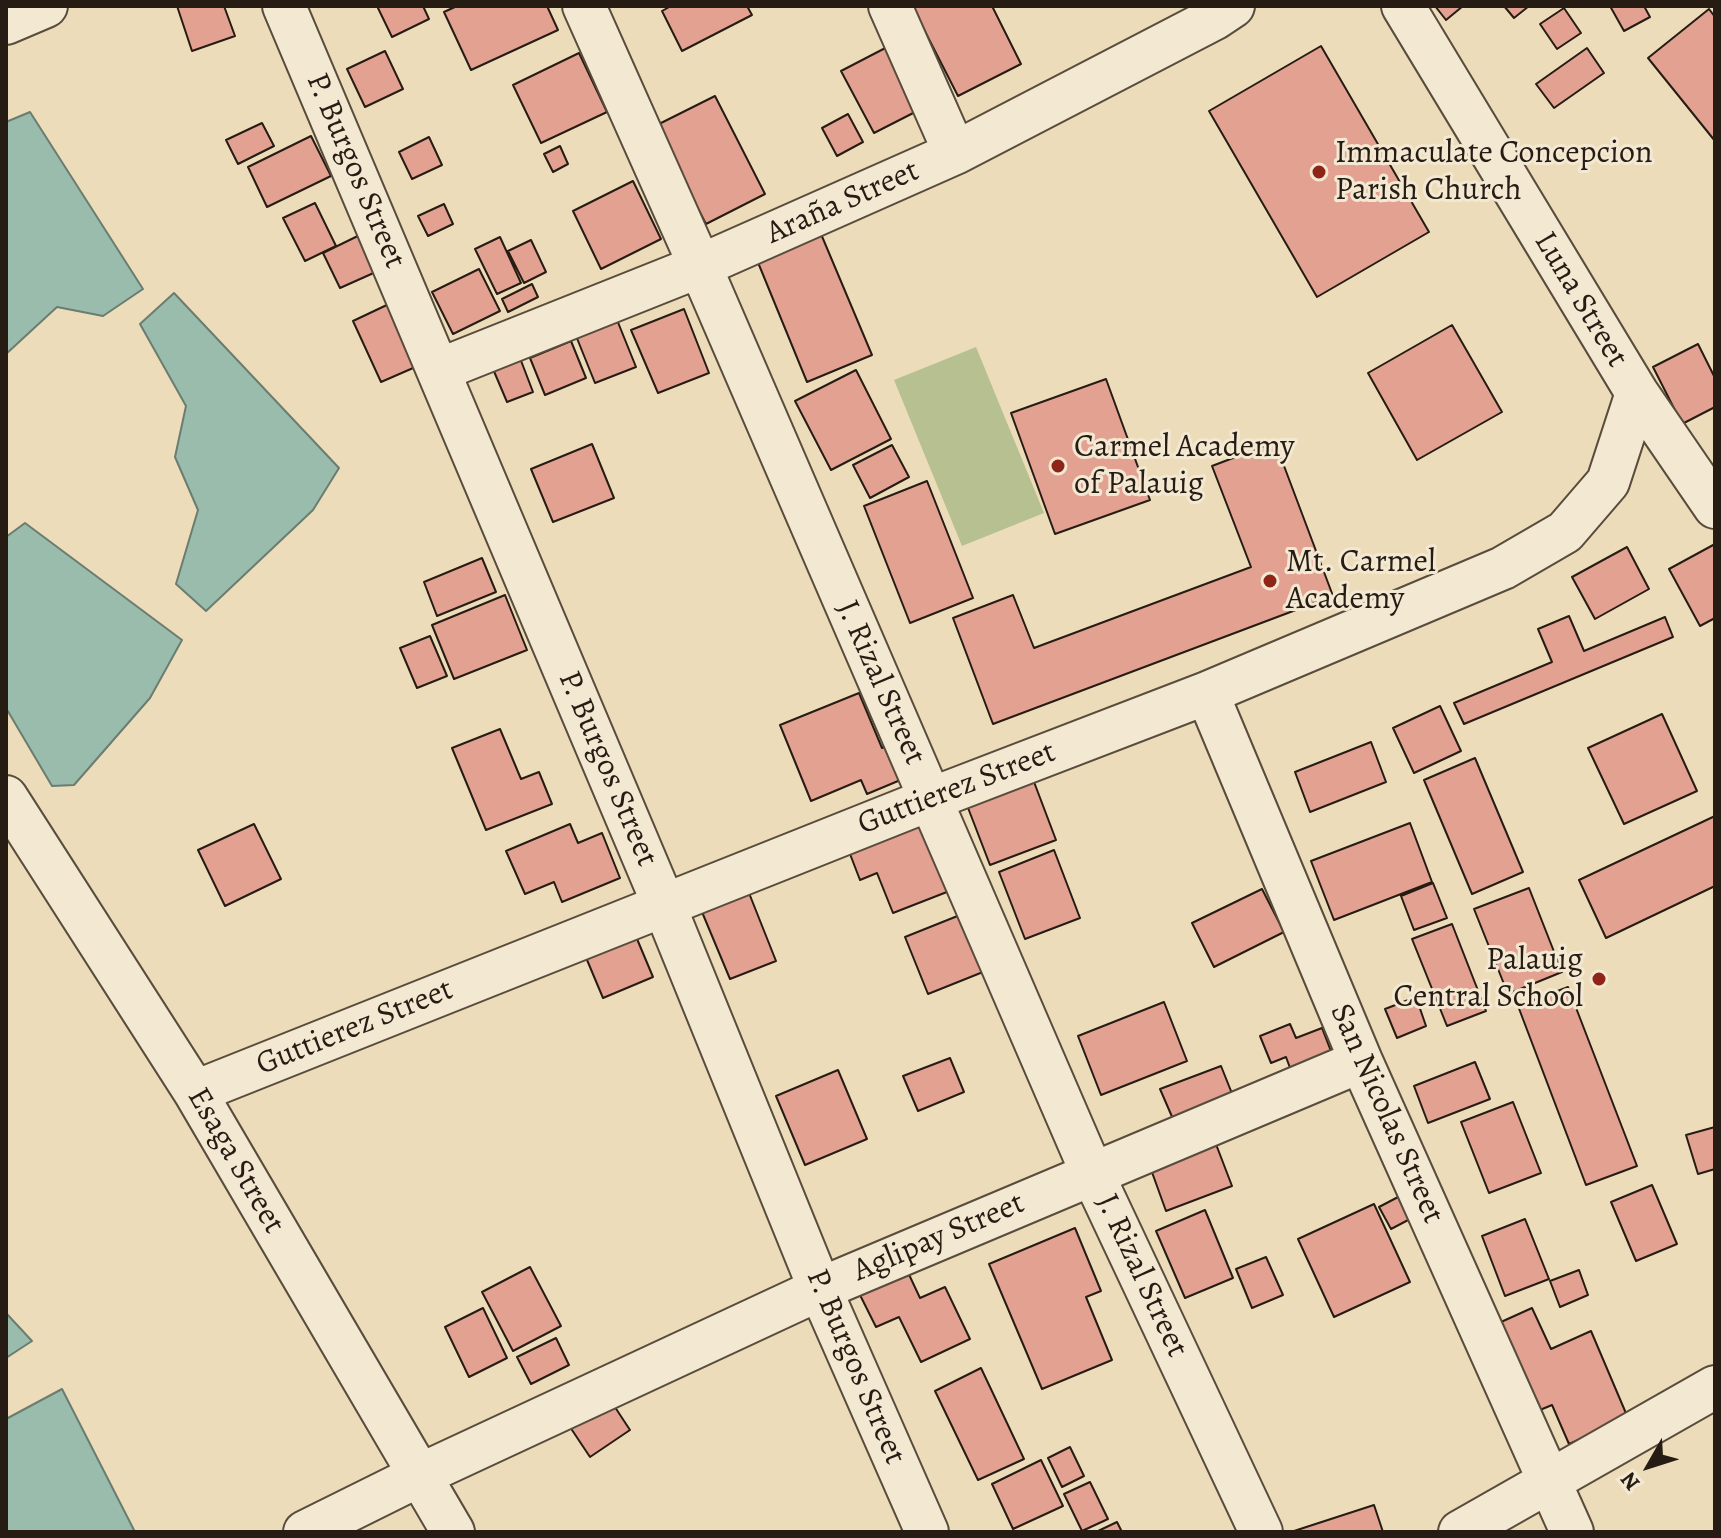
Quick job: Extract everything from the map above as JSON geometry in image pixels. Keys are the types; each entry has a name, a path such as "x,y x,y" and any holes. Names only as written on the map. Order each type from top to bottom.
{"street":[{"path":"6,23 46,6"},
{"name":"P. Burgos Street","path":"284,6 664,905 820,1289 927,1532"},
{"name":"J. Rizal Street","path":"584,6 700,266 1092,1173 1261,1532"},
{"path":"890,6 955,153"},
{"name":"Araña Street","path":"439,370 700,266 955,153 1233,6"},
{"name":"Luna Street","path":"1403,6 1637,393 1715,507"},
{"name":"Guttierez Street","path":"195,1092 931,799 1207,693 1503,568 1565,532 1608,482 1637,393"},
{"name":"San Nicolas Street","path":"1207,693 1361,1061 1572,1532"},
{"name":"Esaga Street","path":"6,797 195,1092 453,1532"},
{"name":"Aglipay Street","path":"305,1532 418,1476 820,1289 1361,1061"},
{"path":"1460,1532 1715,1387"}],"green space":[{"path":"976,347 1044,513 962,546 894,380"}],"shaded area":[{"path":"30,112 143,289 103,316 57,307 6,354 6,122"},
{"path":"174,293 339,468 313,510 206,611 176,584 198,510 175,457 186,406 140,324"},
{"path":"25,523 182,640 150,698 74,785 52,786 6,708 6,537"},
{"path":"6,1313 32,1341 6,1358"},
{"path":"62,1389 135,1532 6,1532 6,1419"}],"building":[{"path":"177,6 224,6 235,36 192,51"},
{"path":"377,6 423,6 429,19 392,37"},
{"path":"457,6 547,6 558,30 471,70 444,12"},
{"path":"671,6 747,6 752,15 682,51 662,11"},
{"path":"912,6 992,6 1021,64 958,96"},
{"path":"1435,6 1463,6 1446,20"},
{"path":"1504,6 1529,6 1514,18"},
{"path":"1610,6 1644,6 1650,17 1624,31"},
{"path":"1564,8 1581,33 1557,49 1540,24"},
{"path":"1709,9 1715,17 1715,141 1648,58"},
{"path":"893,44 925,107 874,133 841,71"},
{"name":"Immaculate Concepcion Parish Church","path":"1321,46 1429,232 1317,297 1209,111"},
{"path":"1587,48 1604,73 1554,108 1536,84"},
{"path":"385,51 403,89 365,107 347,69"},
{"path":"579,53 607,112 541,143 513,85"},
{"path":"715,96 765,194 706,224 655,126"},
{"path":"848,114 863,142 837,156 822,128"},
{"path":"262,123 274,146 238,164 226,140"},
{"path":"311,136 331,176 267,207 248,167"},
{"path":"429,137 442,165 412,179 399,152"},
{"path":"560,146 568,164 553,172 544,154"},
{"path":"633,181 661,239 601,269 573,211"},
{"path":"315,203 336,246 305,261 283,218"},
{"path":"444,204 453,224 428,236 418,216"},
{"path":"370,230 387,267 340,288 323,253"},
{"path":"821,234 872,355 807,382 757,260"},
{"path":"500,237 521,283 497,294 475,249"},
{"path":"531,240 546,272 524,283 508,251"},
{"path":"479,269 500,311 453,334 432,292"},
{"path":"532,284 538,297 508,312 502,299"},
{"path":"391,303 420,365 381,382 353,321"},
{"path":"611,305 636,367 595,383 570,321"},
{"path":"684,309 709,373 658,393 631,330"},
{"path":"1452,325 1502,412 1417,460 1368,373"},
{"path":"571,341 586,378 545,395 530,358"},
{"path":"1698,344 1715,378 1715,407 1682,424 1653,367"},
{"path":"520,358 533,392 507,402 493,369"},
{"path":"856,370 891,439 831,470 795,401"},
{"path":"1106,379 1150,500 1055,534 1011,413"},
{"name":"Mt. Carmel Academy","path":"1275,442 1333,596 993,724 953,618 1013,595 1034,648 1251,567 1212,466"},
{"path":"592,444 614,498 553,522 531,469"},
{"path":"892,445 909,477 870,498 853,465"},
{"path":"927,481 973,598 910,623 864,506"},
{"path":"1715,544 1715,618 1700,626 1669,569"},
{"path":"1627,547 1649,589 1595,619 1572,577"},
{"path":"482,558 496,592 437,616 424,582"},
{"path":"505,595 527,650 454,679 432,625"},
{"path":"1569,616 1584,651 1665,617 1673,637 1464,724 1454,703 1552,662 1538,629"},
{"path":"430,636 447,676 417,688 400,648"},
{"path":"859,693 882,748 896,742 910,776 867,794 861,780 811,801 780,725"},
{"path":"1440,706 1461,751 1414,773 1393,728"},
{"path":"1662,714 1697,791 1624,824 1588,748"},
{"path":"500,729 521,779 539,772 552,804 486,830 452,748"},
{"path":"1371,742 1386,782 1310,812 1295,772"},
{"path":"1475,758 1523,872 1472,894 1424,780"},
{"path":"1031,774 1056,840 990,865 965,800"},
{"path":"919,811 952,890 893,913 877,873 860,880 845,841"},
{"path":"1715,816 1715,886 1606,938 1579,880"},
{"path":"1410,823 1432,882 1334,920 1311,861"},
{"path":"254,824 281,879 225,906 198,850"},
{"path":"570,824 578,843 602,833 620,878 562,902 554,882 525,894 506,851"},
{"path":"1054,850 1080,918 1025,939 999,872"},
{"path":"1433,883 1447,918 1414,930 1401,896"},
{"path":"1529,888 1562,972 1508,994 1474,909"},
{"path":"1262,889 1284,932 1214,967 1192,923"},
{"path":"749,893 776,961 730,979 702,912"},
{"path":"960,915 983,972 928,994 905,937"},
{"path":"1452,924 1486,1011 1447,1026 1412,939"},
{"path":"632,927 653,977 603,998 582,948"},
{"path":"1568,987 1637,1166 1586,1185 1518,1006"},
{"path":"1416,997 1426,1026 1397,1038 1385,1009"},
{"path":"1164,1002 1187,1061 1101,1095 1078,1036"},
{"path":"1290,1024 1296,1038 1322,1028 1334,1059 1293,1076 1286,1057 1271,1063 1260,1036"},
{"path":"950,1058 964,1092 918,1111 903,1076"},
{"path":"1475,1062 1490,1099 1428,1123 1414,1086"},
{"path":"1221,1066 1233,1096 1173,1119 1160,1089"},
{"path":"838,1070 867,1139 805,1165 776,1096"},
{"path":"1513,1102 1541,1173 1489,1193 1461,1122"},
{"path":"1715,1127 1715,1169 1698,1174 1686,1135"},
{"path":"1214,1139 1232,1186 1166,1211 1149,1164"},
{"path":"1652,1185 1677,1244 1636,1261 1611,1202"},
{"path":"1400,1196 1412,1218 1391,1229 1379,1207"},
{"path":"1374,1204 1410,1282 1334,1317 1298,1239"},
{"path":"1205,1210 1233,1278 1185,1298 1156,1231"},
{"path":"1525,1219 1549,1279 1505,1296 1482,1236"},
{"path":"1075,1228 1101,1291 1086,1297 1112,1360 1042,1389 989,1264"},
{"path":"1266,1257 1283,1295 1252,1308 1236,1269"},
{"path":"905,1266 920,1298 945,1287 970,1339 921,1362 899,1317 876,1327 857,1289"},
{"path":"530,1267 561,1326 513,1351 482,1292"},
{"path":"1579,1270 1588,1295 1560,1307 1550,1281"},
{"path":"483,1308 507,1358 469,1377 445,1327"},
{"path":"1532,1308 1551,1349 1591,1331 1628,1418 1569,1444 1552,1405 1540,1410 1501,1322"},
{"path":"556,1338 569,1365 531,1384 517,1357"},
{"path":"981,1368 1024,1459 978,1480 935,1391"},
{"path":"607,1395 630,1430 590,1457 566,1421"},
{"path":"1070,1447 1084,1476 1062,1487 1048,1458"},
{"path":"1041,1460 1063,1506 1013,1529 992,1484"},
{"path":"1090,1482 1108,1519 1082,1531 1064,1494"},
{"path":"1374,1505 1383,1532 1294,1531"},
{"path":"1117,1522 1122,1532 1096,1532"}],"place":[{"name":"Immaculate Concepcion Parish Church","path":"1319,172"},
{"name":"Carmel Academy of Palauig","path":"1058,466"},
{"name":"Mt. Carmel Academy","path":"1270,581"},
{"name":"Palauig Central School","path":"1599,979"}]}
